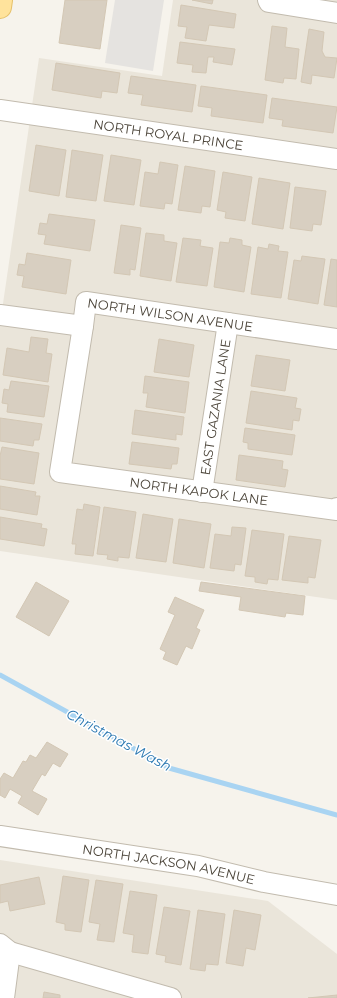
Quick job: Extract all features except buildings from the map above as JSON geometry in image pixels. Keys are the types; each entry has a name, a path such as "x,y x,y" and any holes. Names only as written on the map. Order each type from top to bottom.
{"main road":[{"path":"0,7 1,0"}],"street":[{"path":"268,0 268,2 337,13"},
{"name":"NORTH ROYAL PRINCE","path":"0,110 337,159"},
{"name":"NORTH WILSON AVENUE","path":"0,315 83,326 86,302 337,339"},
{"name":"EAST GAZANIA LANE","path":"202,492 228,323"},
{"name":"NORTH KAPOK LANE","path":"83,326 60,472 337,509"},
{"name":"NORTH JACKSON AVENUE","path":"0,836 198,866 264,882 337,895"},
{"path":"4,998 3,950 171,998"}],"shaded area":[{"path":"115,0 164,0 153,71 105,63"},
{"path":"173,0 337,0 337,600 0,551 0,324 39,58 162,76"},
{"path":"0,860 268,901 337,954 337,998 0,998"}],"waterway":[{"name":"Christmas Wash","path":"0,675 169,768 337,815"}]}
